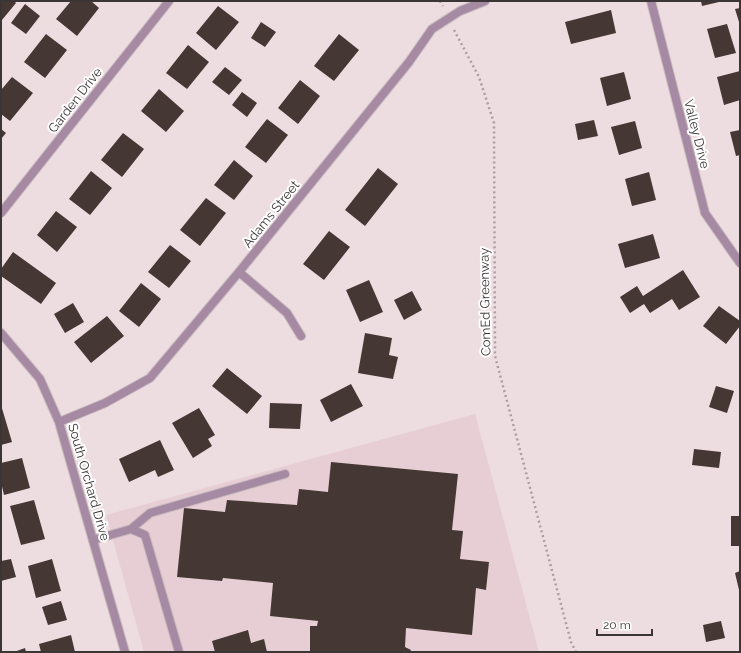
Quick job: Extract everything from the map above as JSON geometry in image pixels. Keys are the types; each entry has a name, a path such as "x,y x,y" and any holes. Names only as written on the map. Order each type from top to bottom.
{"street":[{"name":"Garden Drive","path":"1,213 169,1"},
{"name":"Adams Street","path":"59,422 105,403 150,378 239,272 409,62 432,29 471,3 485,1"},
{"name":"Valley Drive","path":"651,1 705,213 740,263"},
{"path":"239,272 287,313 300,336"},
{"name":"South Orchard Drive","path":"1,333 40,379 59,422 125,652"},
{"path":"93,540 131,529 150,512 286,474"},
{"path":"131,529 146,535 179,652"}],"path":[{"name":"ComEd Greenway","path":"440,1 479,78 494,123 495,356 571,642 576,652"}],"shaded area":[{"path":"475,414 539,652 144,652 106,515"}],"building":[{"path":"1,1 14,1 16,3 2,20 1,19"},
{"path":"71,1 91,1 99,8 77,36 56,19"},
{"path":"701,1 719,1 719,2 702,6"},
{"path":"25,4 40,16 26,34 11,23"},
{"path":"218,6 239,22 216,50 196,33"},
{"path":"740,8 740,22 739,22 735,9"},
{"path":"611,10 616,33 571,44 565,22"},
{"path":"261,22 276,32 265,47 251,38"},
{"path":"727,24 736,53 715,58 707,29"},
{"path":"46,34 67,50 45,78 24,62"},
{"path":"339,34 359,50 334,81 314,66"},
{"path":"188,45 209,62 187,89 166,73"},
{"path":"225,67 242,80 229,95 212,82"},
{"path":"740,71 740,100 724,105 717,77"},
{"path":"624,72 631,99 607,106 600,78"},
{"path":"12,77 33,93 10,121 1,114 1,90"},
{"path":"300,80 320,96 298,124 278,108"},
{"path":"159,89 184,111 166,132 141,111"},
{"path":"242,92 257,103 247,117 232,105"},
{"path":"267,119 288,135 266,163 245,147"},
{"path":"594,120 598,136 578,140 575,124"},
{"path":"635,121 642,148 619,155 611,127"},
{"path":"1,129 6,133 1,139"},
{"path":"740,130 740,155 736,156 730,132"},
{"path":"123,133 144,149 122,177 101,160"},
{"path":"234,160 253,176 234,200 214,185"},
{"path":"378,168 398,184 365,226 345,210"},
{"path":"91,171 112,188 90,215 69,199"},
{"path":"649,172 656,200 632,206 625,179"},
{"path":"206,198 226,213 200,246 180,230"},
{"path":"56,211 77,227 57,252 37,235"},
{"path":"329,231 350,247 324,280 303,264"},
{"path":"653,234 660,258 625,268 618,244"},
{"path":"170,245 191,261 169,288 148,272"},
{"path":"13,252 56,283 41,304 1,276 1,269"},
{"path":"683,270 700,297 679,310 672,299 650,313 644,304 630,313 620,297 637,286 643,296"},
{"path":"369,280 383,312 360,322 346,290"},
{"path":"141,283 161,299 139,327 119,311"},
{"path":"412,291 422,310 404,320 394,300"},
{"path":"73,303 84,322 65,333 54,314"},
{"path":"719,306 740,321 740,326 726,344 703,326"},
{"path":"107,316 124,336 91,363 74,342"},
{"path":"365,333 392,338 389,355 398,357 393,379 358,373"},
{"path":"227,368 262,396 247,414 212,386"},
{"path":"351,384 363,406 331,422 320,400"},
{"path":"716,386 734,391 727,413 709,407"},
{"path":"270,403 302,404 300,429 269,428"},
{"path":"1,405 12,442 1,445"},
{"path":"199,408 215,435 208,439 212,446 193,458 172,423"},
{"path":"160,440 174,470 158,477 155,470 129,482 119,459"},
{"path":"694,449 721,452 719,468 692,465"},
{"path":"22,458 30,488 4,495 1,482 1,463"},
{"path":"331,462 458,474 452,530 463,531 460,559 489,562 486,590 476,588 472,635 406,628 405,647 411,650 410,652 310,652 310,626 317,626 318,621 270,616 273,583 223,578 222,581 177,577 184,508 225,512 227,500 297,505 299,489 328,492"},
{"path":"34,500 45,539 21,545 10,506"},
{"path":"731,516 740,516 740,546 731,546"},
{"path":"11,559 16,577 1,581 1,561"},
{"path":"52,559 61,591 36,598 28,566"},
{"path":"740,571 740,590 739,590 735,573"},
{"path":"61,601 67,620 48,625 42,607"},
{"path":"721,621 725,638 706,642 703,625"},
{"path":"248,630 251,643 264,639 267,652 215,652 212,641"},
{"path":"71,635 75,652 41,652 39,644"},
{"path":"25,648 26,652 14,652"}]}
